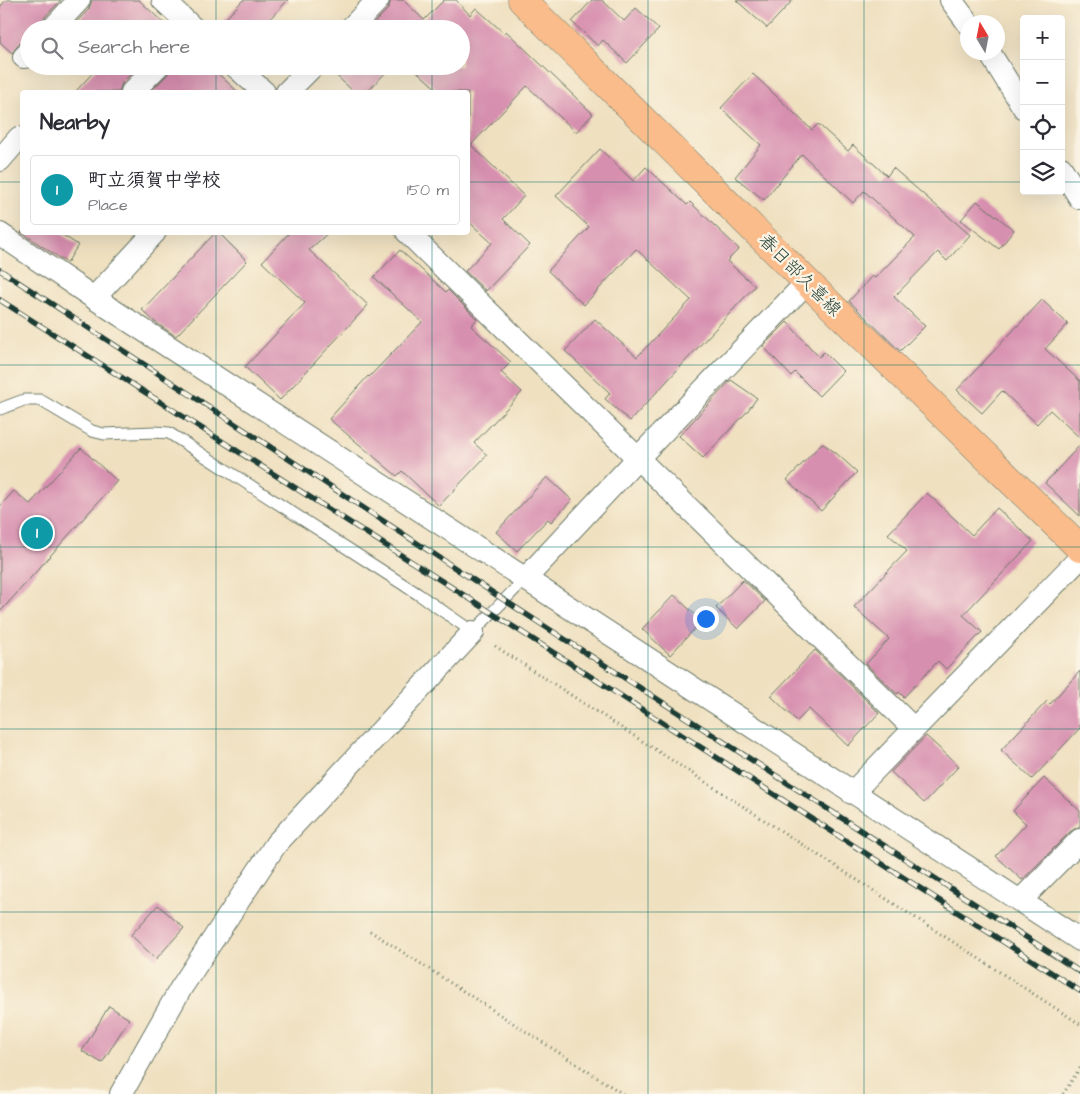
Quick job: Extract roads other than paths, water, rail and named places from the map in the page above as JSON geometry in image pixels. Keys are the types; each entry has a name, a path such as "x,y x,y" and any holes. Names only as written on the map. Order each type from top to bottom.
{"main road":[{"name":"春日部久喜線","path":"522,0 807,282 1080,548"}],"street":[{"path":"60,20 79,0"},
{"path":"163,0 184,20"},
{"path":"359,20 378,0"},
{"path":"951,0 962,15"},
{"path":"994,60 1022,105"},
{"path":"134,90 149,75"},
{"path":"245,75 262,90"},
{"path":"289,90 304,75"},
{"path":"0,160 19,138"},
{"path":"1065,174 1078,192"},
{"path":"0,234 94,298 1080,940"},
{"path":"94,298 152,235"},
{"path":"410,235 914,729"},
{"path":"526,578 807,282"},
{"path":"852,793 1080,558"},
{"path":"121,1094 181,988 276,844 473,632"},
{"path":"1020,901 1080,840"}],"lane":[{"path":"0,409 24,400 40,400 92,431 104,434 169,433 418,594 473,632 526,578"}],"railway":[{"path":"0,270 504,600 1080,972"},
{"path":"0,300 492,613 1080,991"}],"place":[{"name":"町立須賀中学校","path":"37,533"}]}
